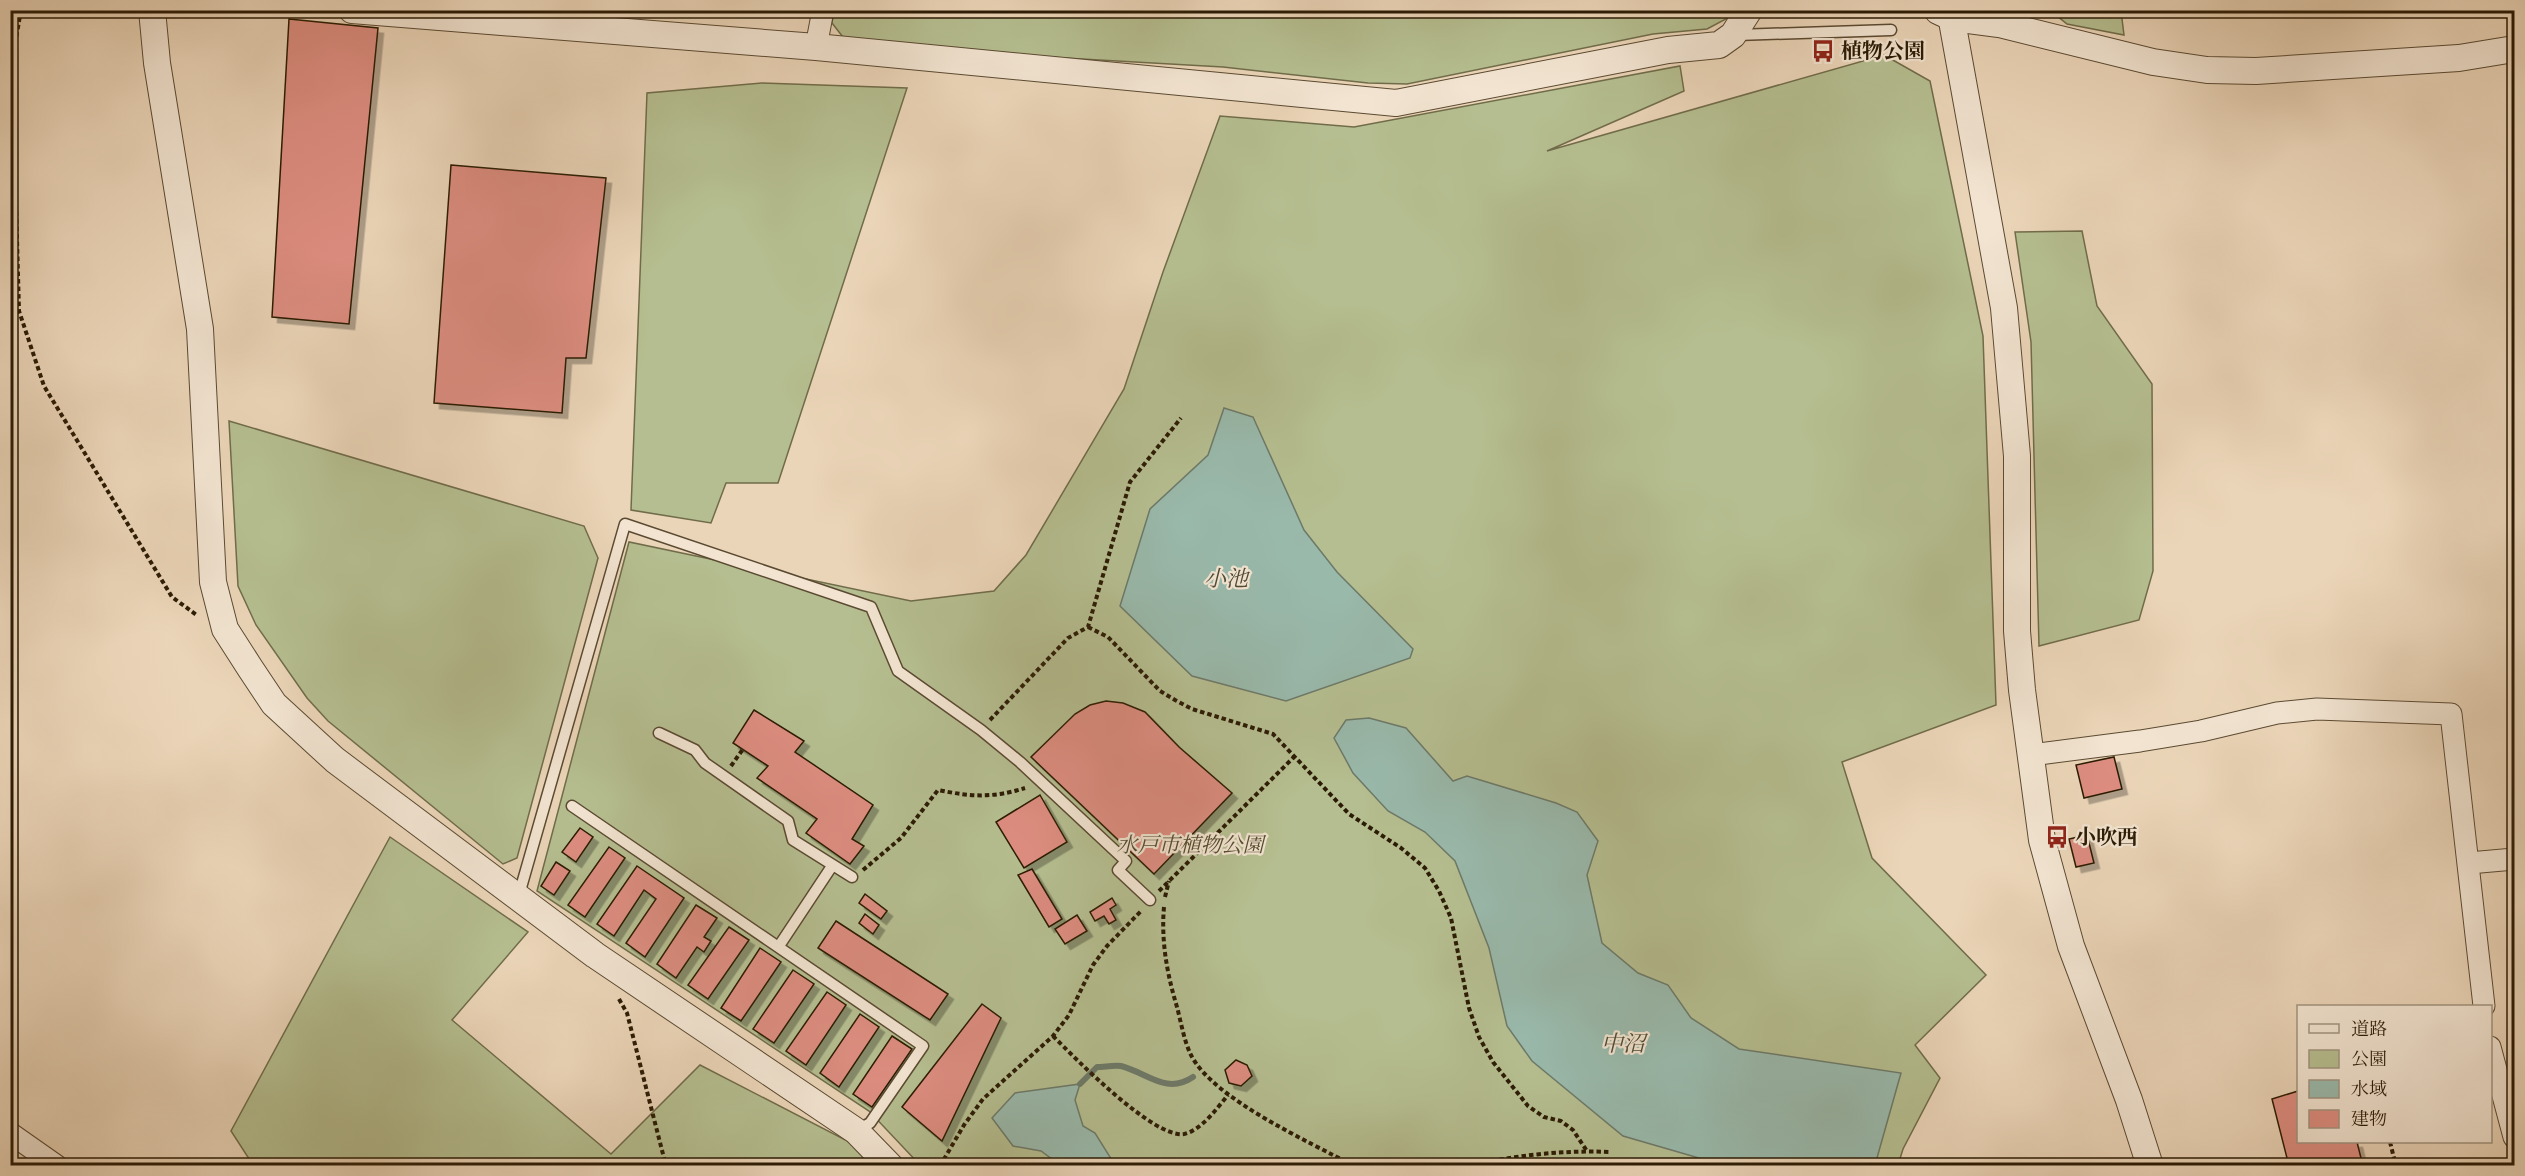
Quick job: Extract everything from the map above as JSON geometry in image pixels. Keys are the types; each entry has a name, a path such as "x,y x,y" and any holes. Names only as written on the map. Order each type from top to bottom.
{"street":[{"path":"152,10 157,63 200,329 213,582 225,629 274,704 335,760 595,955 856,1131 890,1166"},
{"path":"352,10 816,47 1396,103 1668,50 1719,45 1733,35 1749,10"},
{"path":"816,47 823,10"},
{"path":"2150,1166 2129,1100 2088,996 2042,840 2017,631 2017,456 2005,320 1946,13 2153,62 2207,70 2256,72 2459,58 2514,49"},
{"path":"2031,755 2140,741 2201,731 2277,713 2318,708 2451,714 2484,1005"},
{"path":"2469,863 2514,859"},
{"path":"2492,1053 2510,1106 2514,1137"},
{"path":"10,1133 57,1166"}],"lane":[{"path":"1733,35 1891,30"},
{"path":"518,898 625,524 871,607 898,671 981,729 1039,780 1126,861 1118,870 1150,900"},
{"path":"659,733 694,750 705,763 788,821 793,840 852,877"},
{"path":"572,806 923,1047 870,1123 856,1131"},
{"path":"779,946 832,866"}],"path":[{"path":"21,10 12,62 19,311 44,386 172,597 204,621 225,629"},
{"path":"981,729 1068,639 1088,627 1130,482 1181,418"},
{"path":"1088,627 1108,637 1167,696 1192,709 1273,734 1349,814 1401,848 1425,868 1439,891 1451,918 1468,1008 1493,1062 1528,1106 1544,1117 1561,1121 1573,1130 1587,1151"},
{"path":"940,1166 964,1125 983,1099 1053,1036 1069,1015 1093,965 1107,946 1134,920 1169,880 1294,757"},
{"path":"852,877 875,862 901,838 938,790 969,796 1001,795 1029,786 1039,780"},
{"path":"1169,880 1164,903 1162,934 1173,994 1191,1056 1228,1095 1266,1119 1354,1166"},
{"path":"614,988 627,1013 666,1166"},
{"path":"1053,1036 1147,1121 1169,1132 1184,1134 1194,1128 1209,1117 1228,1095"},
{"path":"2390,1143 2396,1166"},
{"path":"1470,1166 1498,1159 1587,1151 1610,1152"}],"green space":[{"path":"834,10 1733,11 1726,19 1707,29 1653,34 1407,84 1368,83 1223,67 1010,55 846,41 832,23"},
{"path":"2051,11 2121,11 2124,35 2067,24"},
{"name":"水戸市植物公園","path":"1884,55 1930,81 1983,336 1996,705 1842,762 1872,858 1986,975 1915,1045 1940,1078 1903,1149 1898,1165 920,1165 869,1111 537,891 629,542 911,601 994,591 1026,555 1124,389 1163,272 1220,116 1354,127 1680,66 1684,91 1547,151"},
{"path":"762,83 907,88 778,483 726,483 711,523 631,510 647,93"},
{"path":"2082,231 2097,306 2152,384 2153,571 2139,620 2039,646 2031,342 2015,232"},
{"path":"229,421 584,526 598,558 517,858 503,864 328,721 307,698 256,625 238,586"},
{"path":"390,837 528,932 452,1020 611,1154 700,1065 865,1150 880,1165 253,1165 231,1131"}],"water":[{"name":"小池","path":"1224,408 1253,417 1304,530 1337,572 1413,649 1410,658 1286,701 1192,676 1120,606 1150,509 1208,455"},
{"name":"中沼","path":"1369,718 1406,728 1453,781 1467,776 1556,803 1577,812 1598,841 1587,875 1602,943 1638,973 1668,985 1691,1018 1739,1049 1901,1073 1875,1165 1723,1165 1623,1136 1532,1061 1507,1026 1489,948 1455,861 1425,832 1388,811 1353,773 1334,738 1346,720"},
{"path":"1080,1084 1075,1100 1083,1126 1095,1133 1115,1165 1060,1165 1041,1151 1013,1146 992,1118 1015,1093"}],"building":[{"path":"289,19 378,28 349,324 272,317"},
{"path":"451,165 606,178 586,358 566,358 562,413 434,403"},
{"path":"1106,701 1123,703 1145,712 1179,747 1232,793 1154,874 1031,757 1075,714 1090,705"},
{"path":"754,710 804,741 795,752 873,805 852,839 864,846 850,864 806,833 817,819 757,778 768,766 733,743"},
{"path":"2114,757 2122,789 2084,798 2076,765"},
{"path":"1040,795 1067,842 1024,868 996,822"},
{"path":"580,828 593,837 576,862 562,852"},
{"path":"2087,835 2094,863 2076,867 2069,839"},
{"path":"609,847 625,858 585,917 568,905"},
{"path":"556,862 570,871 554,895 541,886"},
{"path":"637,866 684,898 645,957 626,943 656,899 644,890 614,936 597,924"},
{"path":"1032,869 1062,919 1049,927 1018,875"},
{"path":"865,894 887,911 881,919 859,903"},
{"path":"1112,898 1116,905 1110,909 1116,920 1109,924 1104,916 1095,921 1090,912"},
{"path":"696,905 717,918 704,937 711,941 704,952 697,947 676,978 657,964"},
{"path":"865,914 879,925 873,934 859,923"},
{"path":"1077,915 1087,931 1065,944 1055,929"},
{"path":"836,921 948,994 930,1020 818,948"},
{"path":"729,927 749,940 708,999 688,985"},
{"path":"760,948 781,962 741,1021 721,1008"},
{"path":"793,970 814,984 774,1043 753,1029"},
{"path":"827,992 846,1005 806,1065 786,1051"},
{"path":"982,1004 1001,1018 942,1141 902,1107"},
{"path":"860,1014 879,1027 839,1087 820,1073"},
{"path":"892,1036 912,1049 872,1107 853,1094"},
{"path":"1236,1060 1247,1065 1252,1076 1241,1086 1229,1083 1225,1070"},
{"path":"2297,1091 2297,1143 2357,1143 2363,1166 2289,1166 2272,1099"}],"waterway":[{"path":"1080,1084 1097,1067 1112,1066 1131,1069 1165,1083 1174,1084 1193,1077"}],"place":[{"name":"植物公園","path":"1823,51"},
{"name":"小吹西","path":"2057,837"}]}
